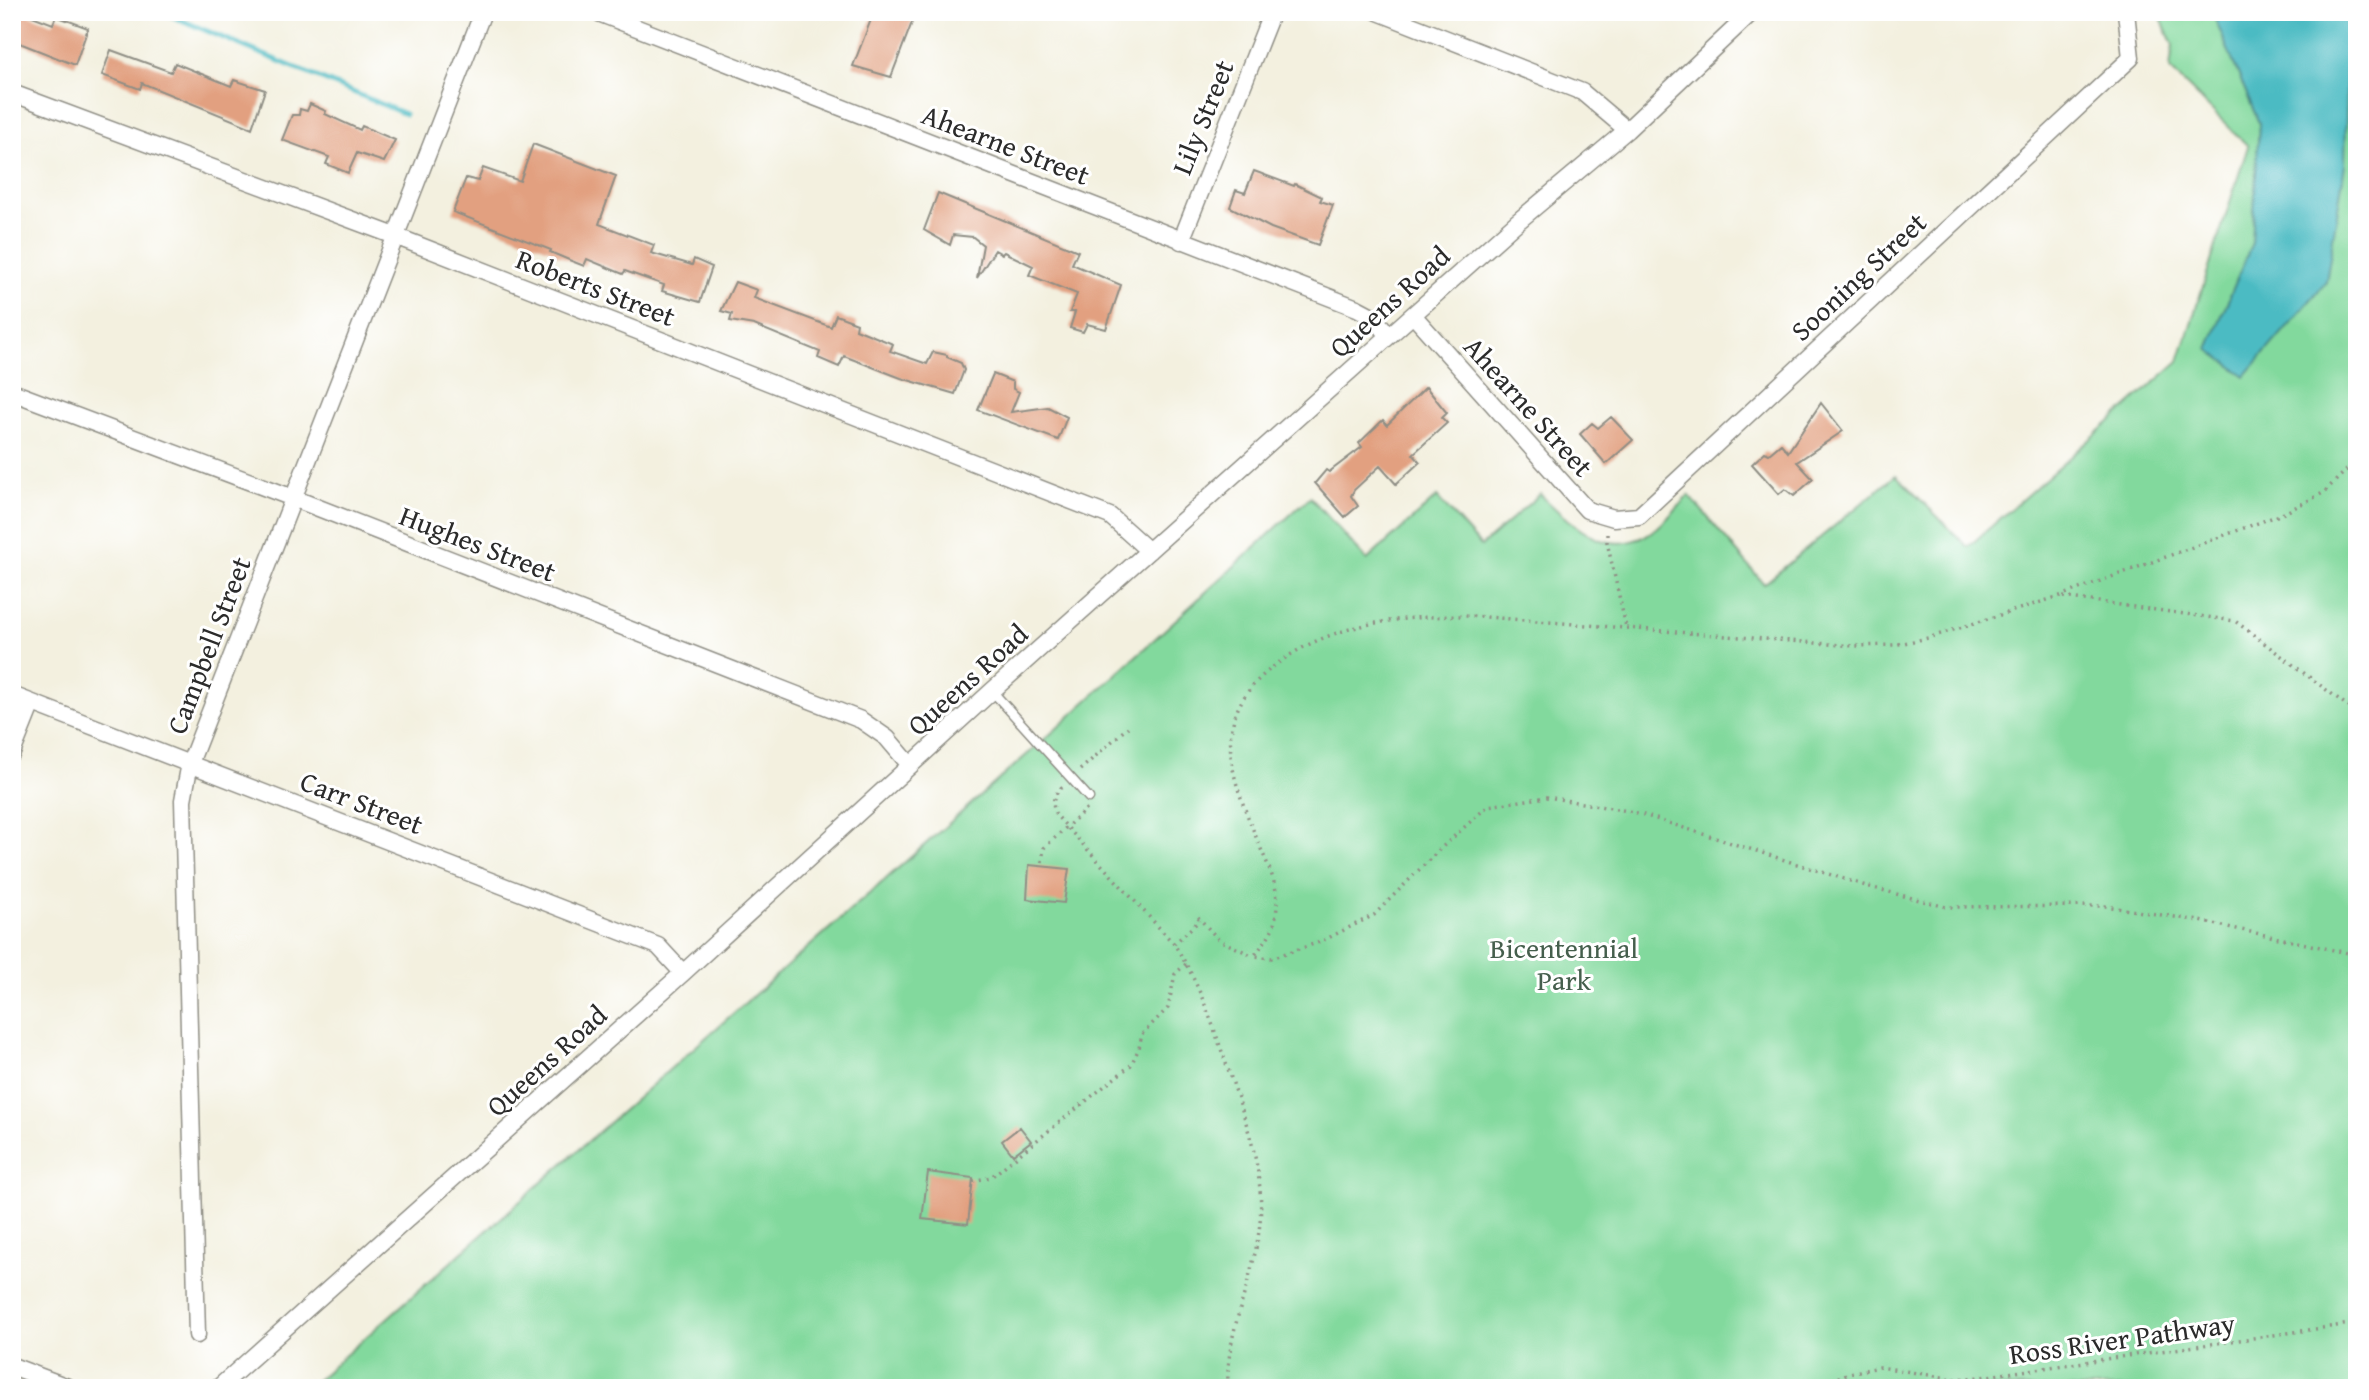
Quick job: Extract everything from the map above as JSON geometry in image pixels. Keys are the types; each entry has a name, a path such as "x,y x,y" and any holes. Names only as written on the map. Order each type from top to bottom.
{"street":[{"name":"Campbell Street","path":"197,1335 183,800 190,763 484,12"},
{"name":"Ahearne Street","path":"596,12 1356,308 1374,317 1389,336"},
{"name":"Lily Street","path":"1181,241 1272,12"},
{"path":"1378,12 1582,92 1627,130"},
{"name":"Queens Road","path":"218,1388 1389,336 1516,223 1627,130 1752,12"},
{"name":"Sooning Street","path":"1611,517 1639,516 2131,58 2126,12"},
{"name":"Roberts Street","path":"12,93 395,236 1110,516 1149,551"},
{"name":"Ahearne Street","path":"1413,315 1587,510 1611,517"},
{"name":"Hughes Street","path":"12,392 293,498 861,720 887,738 910,765"},
{"name":"Carr Street","path":"12,695 658,946 683,973"},
{"path":"12,753 32,703"},
{"path":"12,1366 70,1388"}],"lane":[{"path":"992,691 1091,800"}],"path":[{"path":"1254,956 1270,936 1276,917 1276,881 1242,802 1233,772 1230,734 1235,709 1247,689 1266,671 1301,647 1333,633 1374,623 1422,616 1473,616 1854,646 1894,645 1928,638 2060,596 2282,514 2323,493 2357,460"},
{"path":"1611,517 1607,542 1626,628"},
{"path":"2060,596 2235,621 2357,713"},
{"path":"1081,769 1128,727"},
{"path":"1063,787 1053,798 1052,806 1056,815 1174,944 1187,963 1203,997 1249,1131 1257,1164 1259,1229 1231,1347 1228,1388"},
{"path":"1174,944 1199,919 1219,940 1254,956 1271,958 1320,942 1374,915 1440,849 1488,807 1547,797 1634,812 1866,886 1946,907 2105,906 2200,921 2357,955"},
{"path":"1042,862 1044,848 1091,800"},
{"path":"973,1181 991,1177 1131,1065 1142,1034 1168,1008 1175,974 1187,963"},
{"name":"Ross River Pathway","path":"1812,1388 1849,1373 1880,1367 1954,1379 1980,1377 2357,1323"}],"green space":[{"name":"Bicentennial Park","path":"2158,12 2357,12 2357,1388 308,1388 1055,730 1310,497 1367,560 1437,497 1481,546 1540,494 1580,529 1609,542 1625,543 1641,538 1658,527 1689,495 1764,584 1896,475 1968,547 2179,361 2248,146 2170,69 2173,45"}],"water":[{"path":"2212,12 2348,12 2345,165 2326,282 2245,376 2208,349 2252,243 2259,123"}],"building":[{"path":"12,12 22,12 53,24 56,16 88,28 75,65 12,40"},
{"path":"874,12 916,12 891,77 853,66"},
{"path":"111,50 171,72 175,63 231,86 234,80 265,90 252,128 142,83 140,89 102,75"},
{"path":"310,104 360,130 362,126 395,140 384,162 357,153 348,173 326,164 329,157 282,140 292,115 299,115 300,109 307,111"},
{"path":"533,144 616,176 599,224 654,245 651,253 692,265 694,259 712,267 700,302 662,291 664,285 625,271 623,274 587,259 584,266 550,252 551,250 453,212 466,178 478,181 483,168 520,181"},
{"path":"1254,171 1294,186 1295,184 1322,197 1320,201 1333,205 1318,245 1271,228 1230,207 1236,190 1245,193"},
{"path":"938,193 1078,251 1072,264 1121,285 1106,329 1087,324 1083,332 1070,328 1075,312 1070,312 1077,294 1029,275 1033,266 1004,252 1002,254 995,250 977,278 983,245 973,237 953,235 950,245 924,230"},
{"path":"735,282 757,290 754,298 831,327 836,315 857,323 856,329 893,344 890,351 927,364 933,352 947,355 961,363 964,370 955,394 901,378 844,356 839,367 818,358 820,352 754,325 730,321 732,314 721,311"},
{"path":"993,374 1013,382 1013,389 1019,392 1011,412 1048,407 1067,417 1058,440 978,410"},
{"path":"1426,387 1447,413 1442,418 1447,423 1413,454 1420,462 1396,484 1380,466 1354,490 1351,496 1358,506 1345,517 1315,483 1326,470 1329,472 1362,447 1359,443 1383,420 1387,425"},
{"path":"1821,403 1843,431 1797,462 1813,479 1794,496 1785,489 1779,494 1752,464 1765,452 1769,454 1781,444 1788,452"},
{"path":"1611,417 1633,440 1606,464 1580,434 1592,423 1598,428"},
{"path":"1029,865 1069,869 1064,903 1027,899"},
{"path":"1020,1127 1031,1141 1013,1155 1002,1141"},
{"path":"928,1172 973,1178 968,1224 922,1219"}],"waterway":[{"path":"162,12 405,114"}]}
